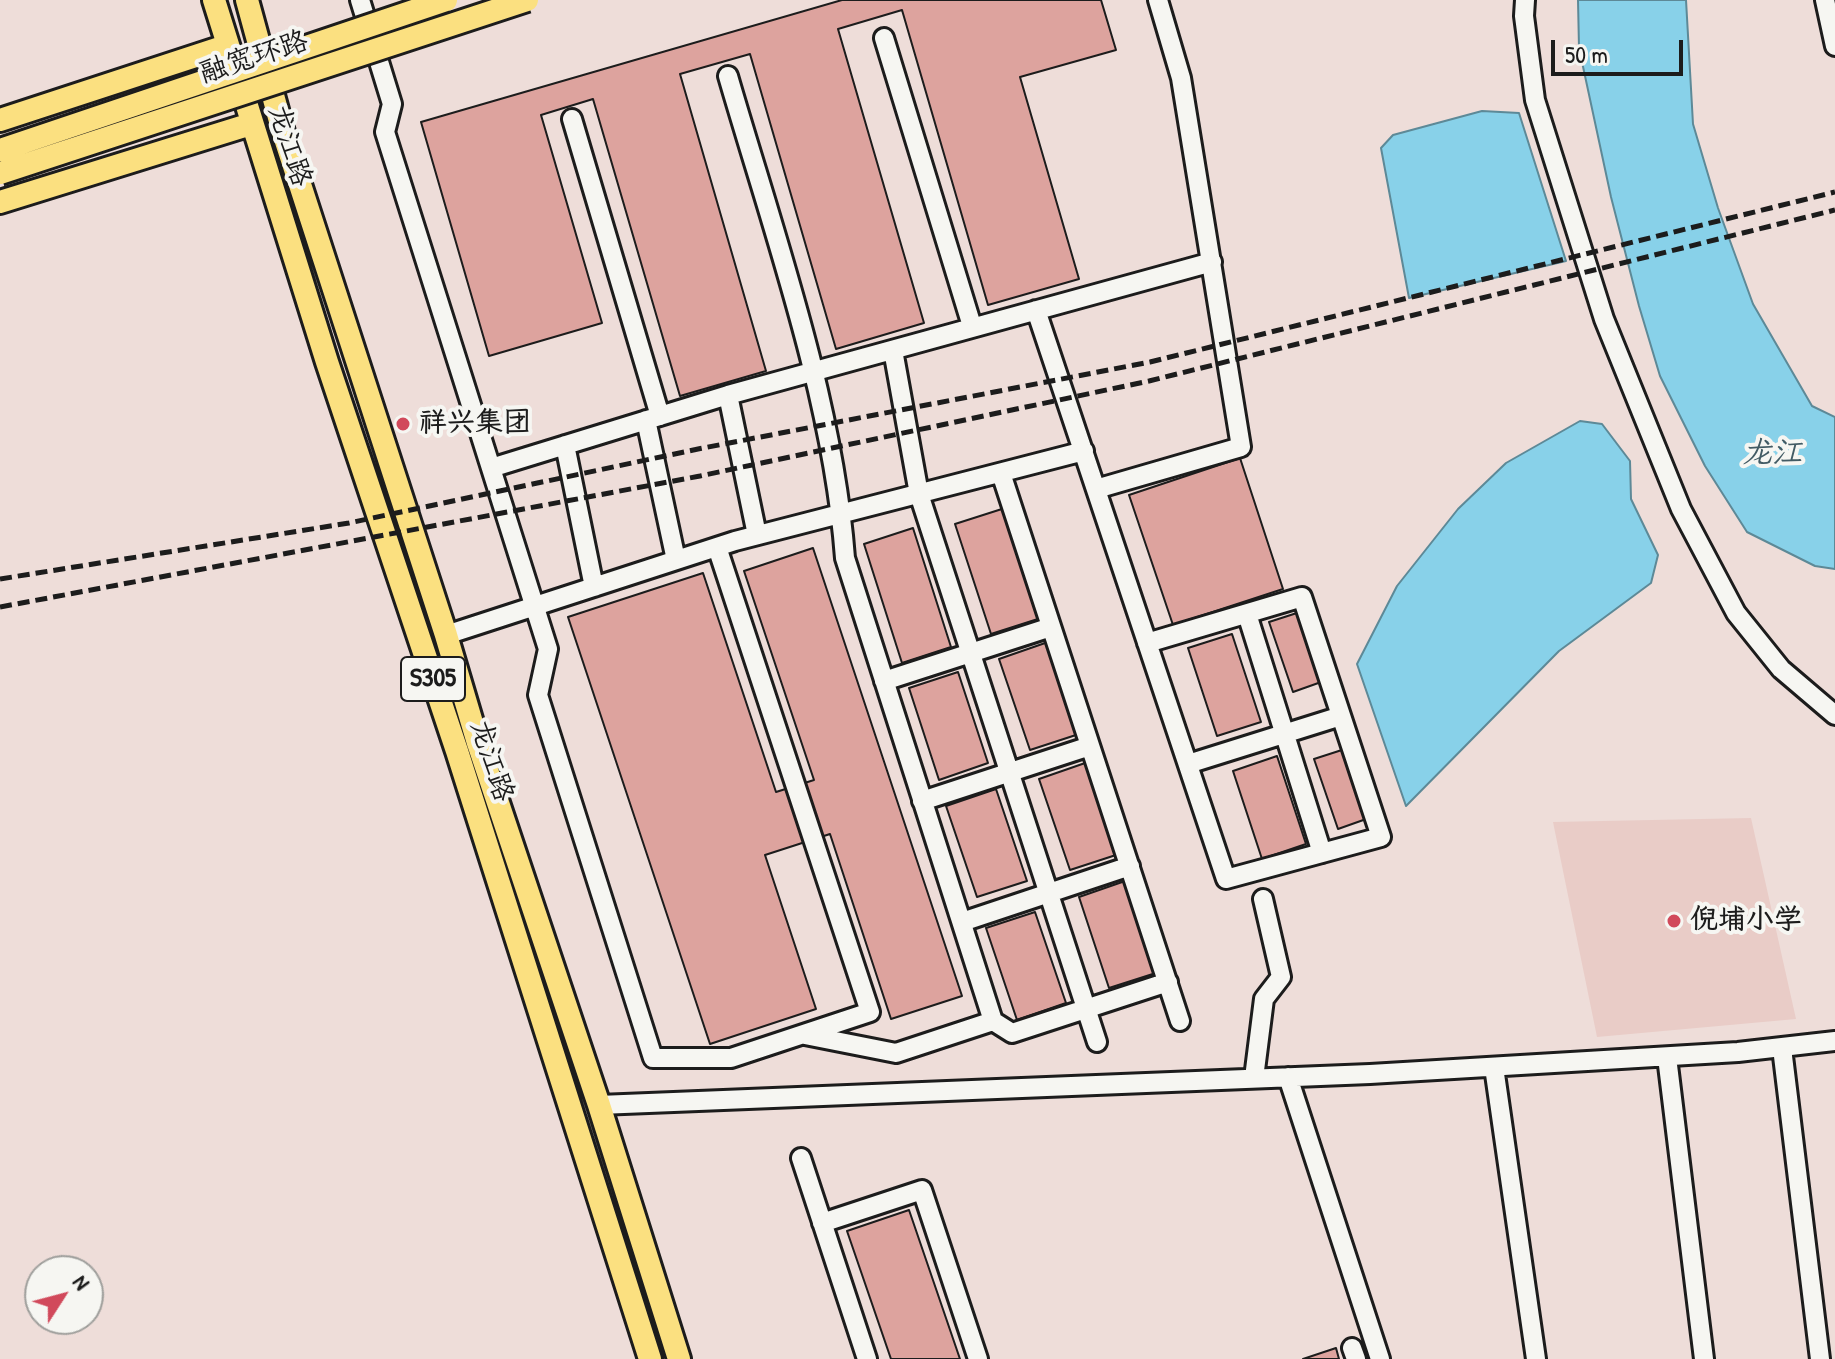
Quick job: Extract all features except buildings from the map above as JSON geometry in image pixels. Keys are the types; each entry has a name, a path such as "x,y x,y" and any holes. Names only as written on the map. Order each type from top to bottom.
{"main road":[{"name":"龙江路","path":"214,0 327,362 457,751 650,1359"},
{"name":"龙江路","path":"247,0 288,147 679,1359"},
{"name":"融宽环路","path":"0,150 446,0"},
{"name":"融宽环路","path":"0,173 527,0"},
{"path":"0,120 226,46"},
{"path":"0,202 251,124"}],"street":[{"path":"360,0 392,104 385,132 548,649 538,695 653,1058 731,1058 870,1012 717,547"},
{"path":"1096,489 1241,447 1181,78 1158,0"},
{"path":"1525,0 1524,16 1535,100 1604,319 1681,509 1736,613 1781,669 1835,715"},
{"path":"1825,0 1835,46"},
{"path":"884,38 972,326"},
{"path":"728,76 813,371 842,514 845,558 993,1021 1012,1033 1168,982"},
{"path":"572,119 653,418 676,560"},
{"path":"491,468 728,395 1212,262"},
{"path":"1036,310 1084,451 1147,643 1226,879 1381,837 1302,597 1147,643"},
{"path":"893,350 919,494 1097,1042"},
{"path":"728,395 757,535"},
{"path":"565,445 594,587"},
{"path":"446,635 757,535 1084,451"},
{"path":"1001,473 1180,1021"},
{"path":"1247,614 1322,853"},
{"path":"884,681 1051,627"},
{"path":"1188,764 1341,716"},
{"path":"922,801 1090,746"},
{"path":"962,922 1130,866"},
{"path":"1254,1078 1264,999 1281,977 1263,899"},
{"path":"802,1035 896,1053 993,1021"},
{"path":"599,1105 1494,1067 1667,1057 1835,1041"},
{"path":"1782,1048 1820,1359"},
{"path":"1667,1057 1704,1359"},
{"path":"1494,1067 1536,1359"},
{"path":"1288,1077 1380,1359"},
{"path":"801,1158 867,1359"},
{"path":"822,1223 922,1190 978,1359"}],"shaded area":[{"name":"倪埔小学","path":"1751,818 1796,1019 1597,1037 1553,822"}],"water":[{"name":"龙江","path":"1578,0 1686,0 1693,124 1718,208 1753,304 1812,406 1835,417 1835,569 1815,566 1747,532 1705,466 1660,376 1611,197 1579,48"},
{"path":"1482,111 1519,113 1566,261 1409,298 1381,148 1393,135"},
{"path":"1580,421 1602,424 1630,461 1631,499 1658,555 1651,583 1559,651 1406,806 1357,664 1397,586 1458,509 1506,463"}],"railway":[{"path":"0,579 349,523 698,449 1150,362 1835,192"},
{"path":"0,607 700,476 1149,381 1835,210"}],"place":[{"name":"祥兴集团","path":"403,424"},
{"name":"倪埔小学","path":"1674,921"}]}
